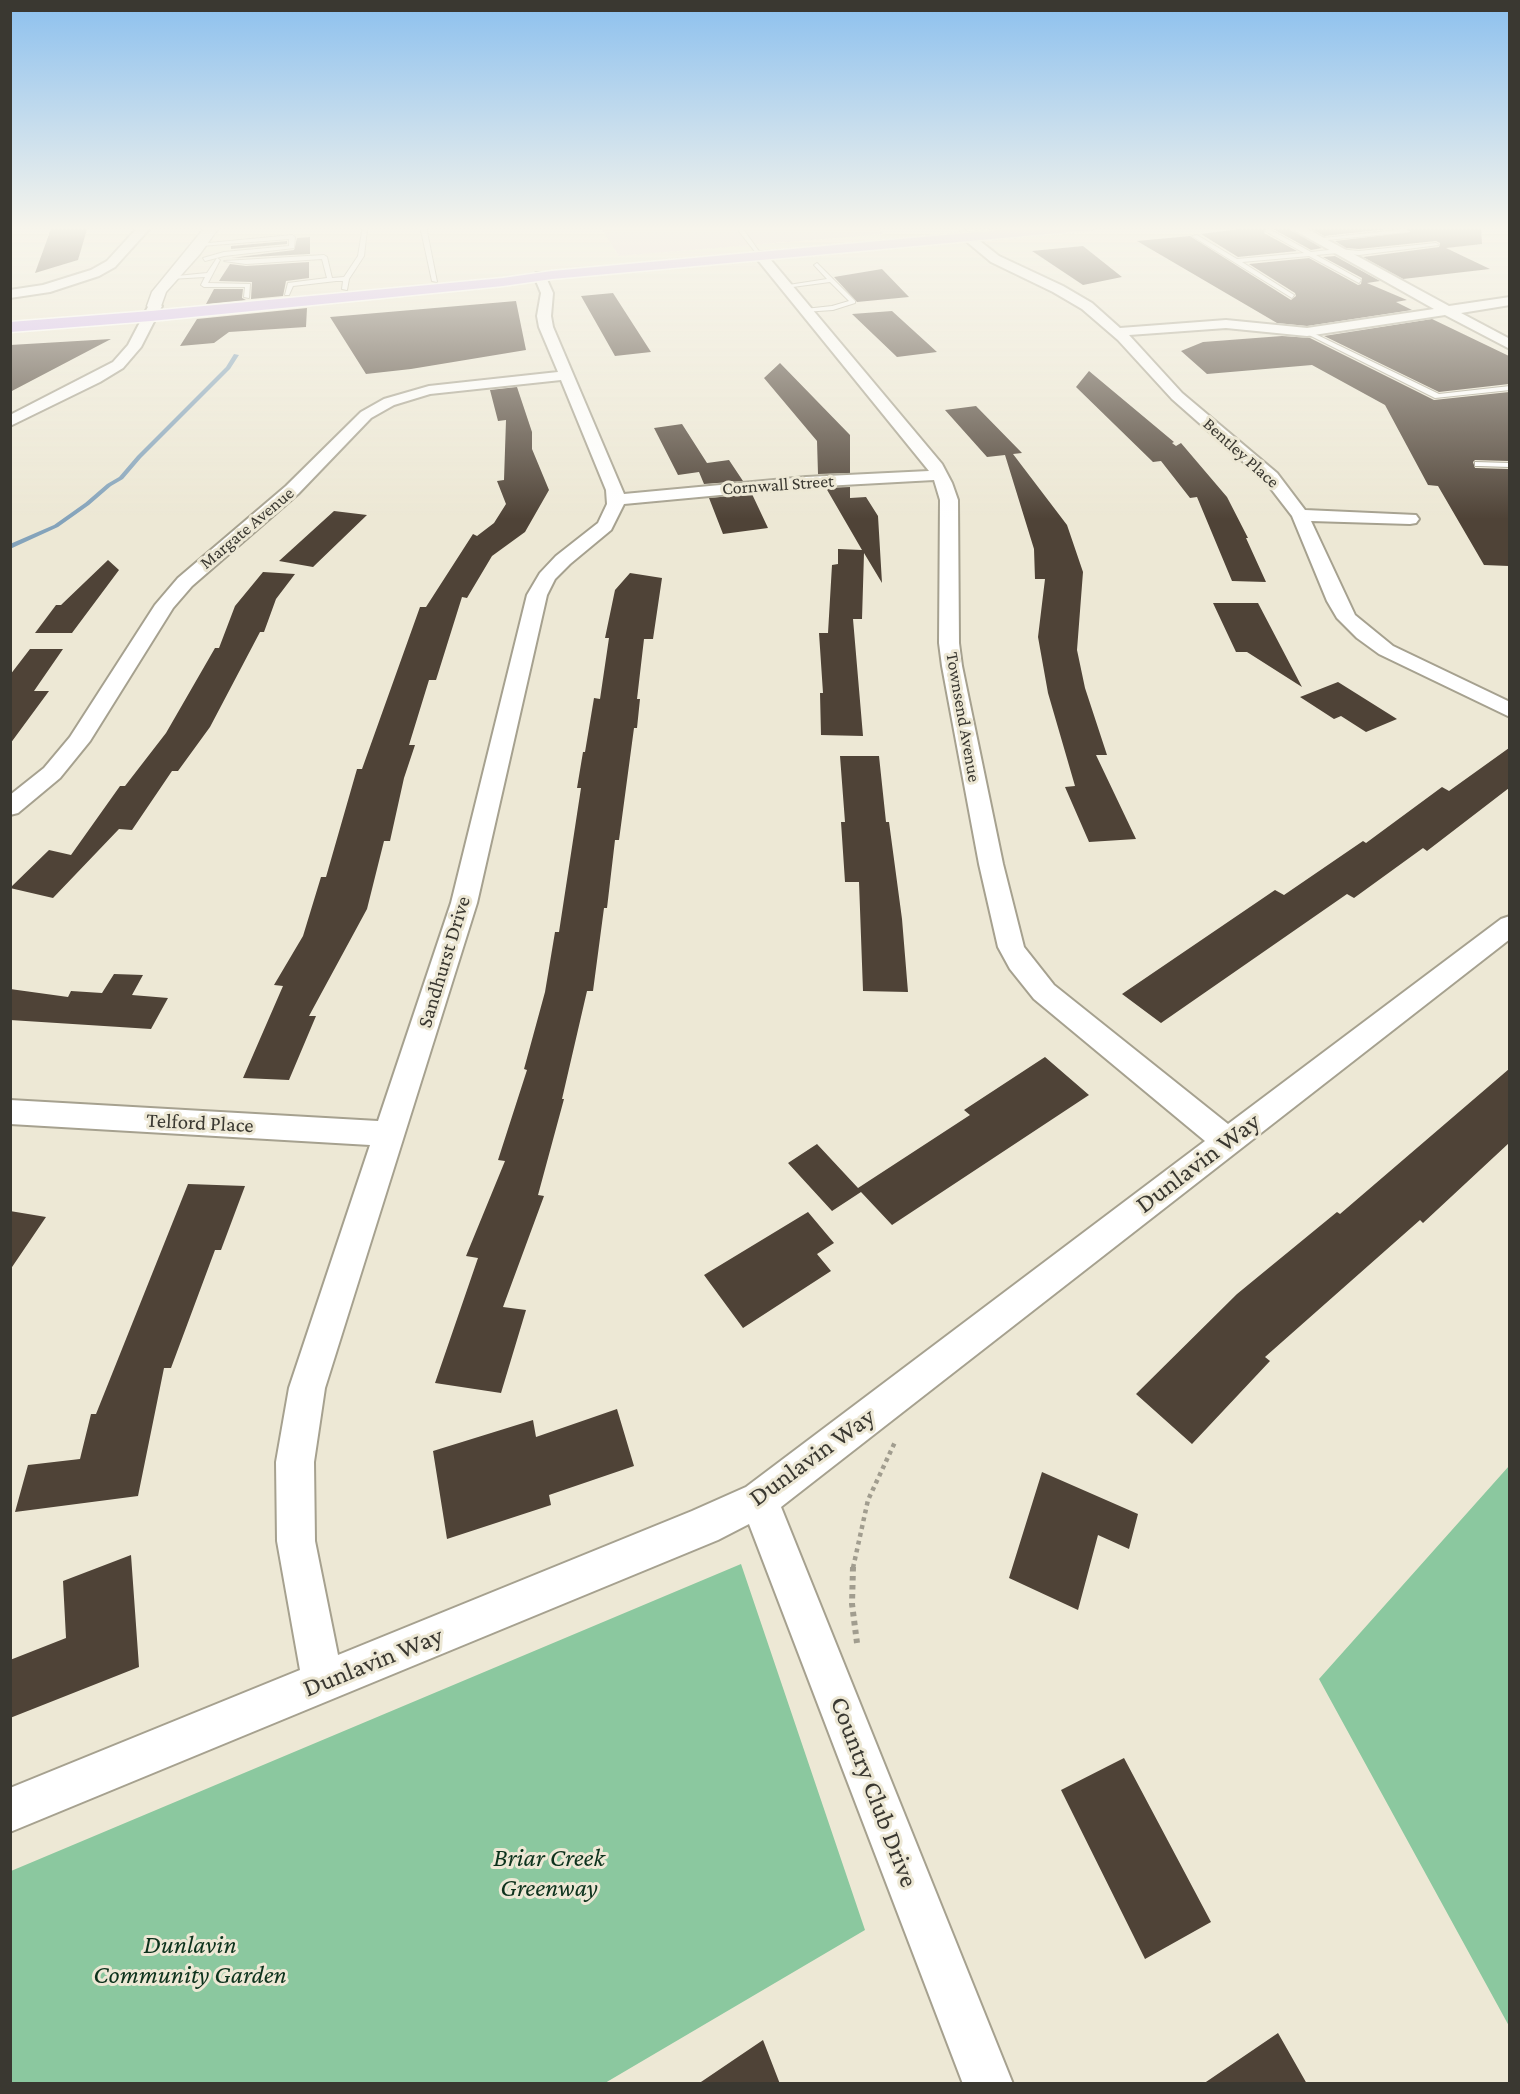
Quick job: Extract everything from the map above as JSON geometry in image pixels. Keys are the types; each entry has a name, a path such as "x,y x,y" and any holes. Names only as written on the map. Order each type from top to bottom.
{"main road":[{"path":"10,327 39,324"}],"street":[{"path":"10,421 104,375 134,347 146,324"},
{"path":"545,324 615,490 616,500"},
{"name":"Townsend Avenue","path":"815,324 940,475 949,500 952,666 990,864 1011,947 1019,962 1044,992 1227,1141"},
{"name":"Bentley Place","path":"1107,324 1170,389 1271,477 1300,515 1337,601 1347,618 1386,650 1509,711"},
{"path":"1117,332 1226,324 1307,332 1358,324"},
{"path":"1471,324 1509,345"},
{"name":"Margate Avenue","path":"10,808 52,773 79,741 165,605 185,582 299,484 366,415 389,402 429,390 566,375"},
{"name":"Cornwall Street","path":"616,500 806,482 940,475"},
{"name":"Sandhurst Drive","path":"323,1682 296,1541 295,1462 308,1388 464,903 537,595 547,577 562,560 605,526 610,519 616,500"},
{"path":"1300,515 1410,519"},
{"name":"Dunlavin Way","path":"10,1810 704,1526 759,1500 1509,926"},
{"name":"Telford Place","path":"10,1112 389,1134"},
{"name":"Country Club Drive","path":"759,1500 988,2084"}],"lane":[{"path":"1307,332 1438,396 1509,388"},
{"path":"1478,464 1509,465"}],"path":[{"path":"858,1650 852,1604 855,1558 868,1500 898,1437"}],"green space":[{"path":"1509,1466 1509,2026 1319,1679"},
{"name":"Briar Creek Greenway","path":"741,1564 865,1930 605,2083 11,2083 11,1871"}],"building":[{"path":"194,324 306,324 306,327 229,332 214,343 180,346"},
{"path":"334,324 521,324 526,350 366,374"},
{"path":"597,324 633,324 651,352 615,356"},
{"path":"862,324 906,324 937,352 897,357"},
{"path":"1284,324 1322,324 1307,326"},
{"path":"1402,324 1442,324 1509,356 1509,384 1439,392 1324,336"},
{"path":"1282,336 1310,338 1434,400 1509,392 1509,461 1475,460 1473,462 1475,468 1509,469 1509,566 1484,565 1438,486 1428,485 1385,405 1312,365 1207,374 1181,351 1203,342"},
{"path":"111,339 10,392 10,345"},
{"path":"780,363 850,435 850,473 818,474 817,441 764,378"},
{"path":"1089,371 1174,442 1172,443 1176,446 1181,443 1227,497 1248,538 1246,538 1266,582 1232,581 1197,497 1190,498 1161,461 1153,462 1076,387"},
{"path":"517,387 532,432 532,449 549,490 525,532 492,556 467,598 462,597 436,680 429,680 409,745 415,745 404,778 390,841 384,841 367,909 309,1016 316,1016 289,1080 243,1078 283,986 274,985 303,936 321,877 326,877 357,769 362,769 420,607 426,607 473,534 477,536 494,523 506,504 497,481 504,480 506,420 498,421 490,390"},
{"path":"976,406 1022,453 1013,454 1067,525 1083,572 1077,650 1085,688 1107,755 1096,755 1136,839 1089,842 1065,787 1075,786 1048,693 1038,637 1045,579 1035,579 1034,549 1005,455 987,457 945,410"},
{"path":"682,424 707,463 729,460 743,481 704,484 699,472 678,475 654,428"},
{"path":"850,487 850,498 866,497 878,516 882,583 864,553 862,619 853,619 863,736 821,735 820,693 823,693 819,633 828,633 832,565 838,564 838,549 862,550 826,488"},
{"path":"752,494 768,528 723,534 709,498"},
{"path":"334,511 367,515 313,567 279,561"},
{"path":"108,560 119,570 72,633 35,633 56,605 61,605"},
{"path":"263,572 295,574 276,599 264,632 260,632 210,727 178,771 172,771 132,830 119,829 53,898 10,888 49,850 71,855 120,786 125,786 166,733 215,648 219,648 235,606"},
{"path":"630,573 662,578 653,639 644,639 637,699 640,699 637,728 634,728 619,840 615,840 607,908 604,908 593,991 587,991 562,1099 564,1099 538,1195 544,1196 503,1307 526,1310 501,1393 435,1383 478,1258 466,1256 505,1161 498,1160 527,1070 524,1069 545,992 555,932 559,932 581,788 577,788 583,752 585,752 594,698 600,699 609,638 605,638 615,590"},
{"path":"1213,603 1258,603 1302,687 1247,652 1236,652"},
{"path":"30,649 63,649 34,691 49,691 10,744 10,675"},
{"path":"1338,682 1397,719 1366,732 1341,716 1334,719 1300,697"},
{"path":"1509,748 1509,788 1427,851 1423,848 1354,898 1347,894 1161,1023 1122,994 1275,890 1284,895 1363,841 1366,843 1442,787 1449,791"},
{"path":"840,756 879,756 886,822 889,822 902,919 908,992 863,991 859,882 845,882 841,822 845,822"},
{"path":"114,974 143,975 132,995 168,998 151,1029 10,1020 10,989 68,997 71,991 102,993"},
{"path":"1045,1057 1089,1095 892,1225 861,1192 832,1211 788,1163 817,1144 858,1188 970,1115 964,1110"},
{"path":"1509,1069 1509,1143 1423,1223 1420,1220 1265,1357 1270,1361 1192,1444 1136,1394 1237,1294 1337,1212 1340,1214"},
{"path":"188,1184 245,1186 221,1250 215,1250 171,1368 164,1368 138,1496 15,1512 28,1465 80,1459 91,1414 96,1414"},
{"path":"10,1211 46,1217 10,1270"},
{"path":"808,1212 834,1243 817,1254 831,1271 743,1328 704,1275"},
{"path":"617,1409 634,1466 549,1495 551,1505 447,1539 433,1451 533,1420 536,1437"},
{"path":"1042,1472 1138,1514 1129,1549 1098,1535 1078,1610 1009,1578"},
{"path":"131,1555 139,1667 10,1718 10,1660 66,1638 63,1581"},
{"path":"1124,1758 1211,1922 1145,1959 1061,1790"},
{"path":"1278,2033 1307,2084 1203,2084"},
{"path":"763,2040 780,2084 698,2084"}],"waterway":[{"path":"10,547 56,526 121,478 228,368 236,355"}],"park label":[{"name":"Dunlavin Community Garden","path":"190,1960"}]}
